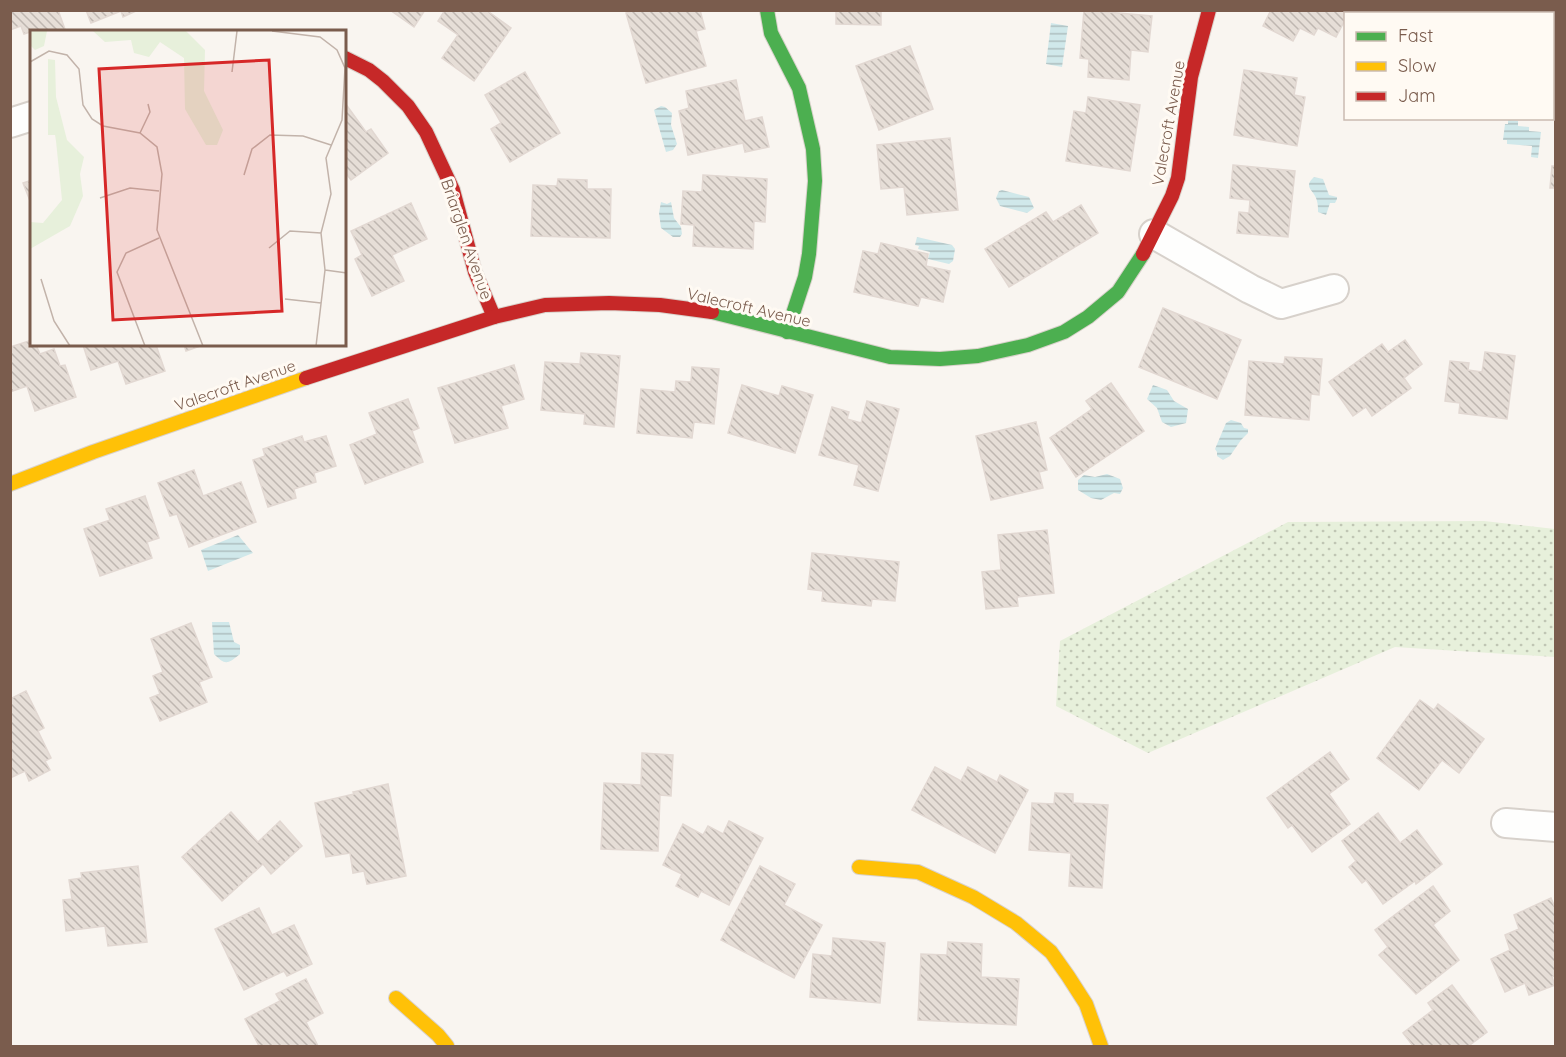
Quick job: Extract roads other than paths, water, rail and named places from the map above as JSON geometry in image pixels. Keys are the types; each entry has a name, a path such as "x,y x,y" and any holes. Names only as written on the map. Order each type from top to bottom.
{"street":[{"path":"767,10 771,33 799,88 813,149 814,190 809,254 805,277 787,332"},
{"name":"Valecroft Avenue","path":"10,484 93,452 363,358 494,317 545,305 609,303 660,305 708,312 890,357 956,358 1000,352 1028,345 1072,327 1118,292 1154,234 1178,178 1191,77 1209,10"},
{"name":"Briarglen Avenue","path":"346,58 369,70 383,81 408,106 426,132 453,190 475,272 494,317"},
{"path":"10,123 30,117"},
{"path":"1154,234 1250,289 1281,304 1334,289"},
{"path":"1506,823 1556,827"},
{"path":"859,867 918,873 973,897 1016,923 1051,952 1068,976 1086,1004 1101,1047"},
{"path":"396,998 438,1035 447,1047"}],"water":[{"path":"1051,23 1068,26 1062,67 1046,64"},
{"path":"661,106 672,113 671,125 677,144 673,150 666,152 654,110"},
{"path":"1508,120 1518,121 1518,126 1529,127 1529,131 1541,132 1538,158 1531,157 1532,146 1507,144 1507,140 1503,140 1505,124 1508,124"},
{"path":"1314,177 1323,179 1329,195 1337,197 1335,203 1330,203 1326,215 1318,212 1316,197 1309,187"},
{"path":"1002,190 1029,197 1034,208 1027,213 1000,206 996,198"},
{"path":"661,202 667,204 671,202 674,218 681,227 680,237 673,237 661,228 659,213"},
{"path":"917,237 952,245 955,249 953,261 949,264 928,259 930,252 918,249 919,246 915,245"},
{"path":"1153,385 1167,390 1174,401 1188,409 1186,423 1171,427 1162,422 1157,408 1147,399"},
{"path":"1231,420 1241,423 1244,428 1248,429 1248,433 1230,456 1223,460 1217,456 1215,449 1226,423"},
{"path":"1107,474 1120,479 1123,488 1120,494 1114,493 1101,500 1091,498 1078,490 1078,480 1084,475 1095,477"},
{"path":"238,535 253,553 208,571 201,550"},
{"path":"212,622 229,622 234,642 240,645 240,654 229,662 224,662 214,654"}]}
